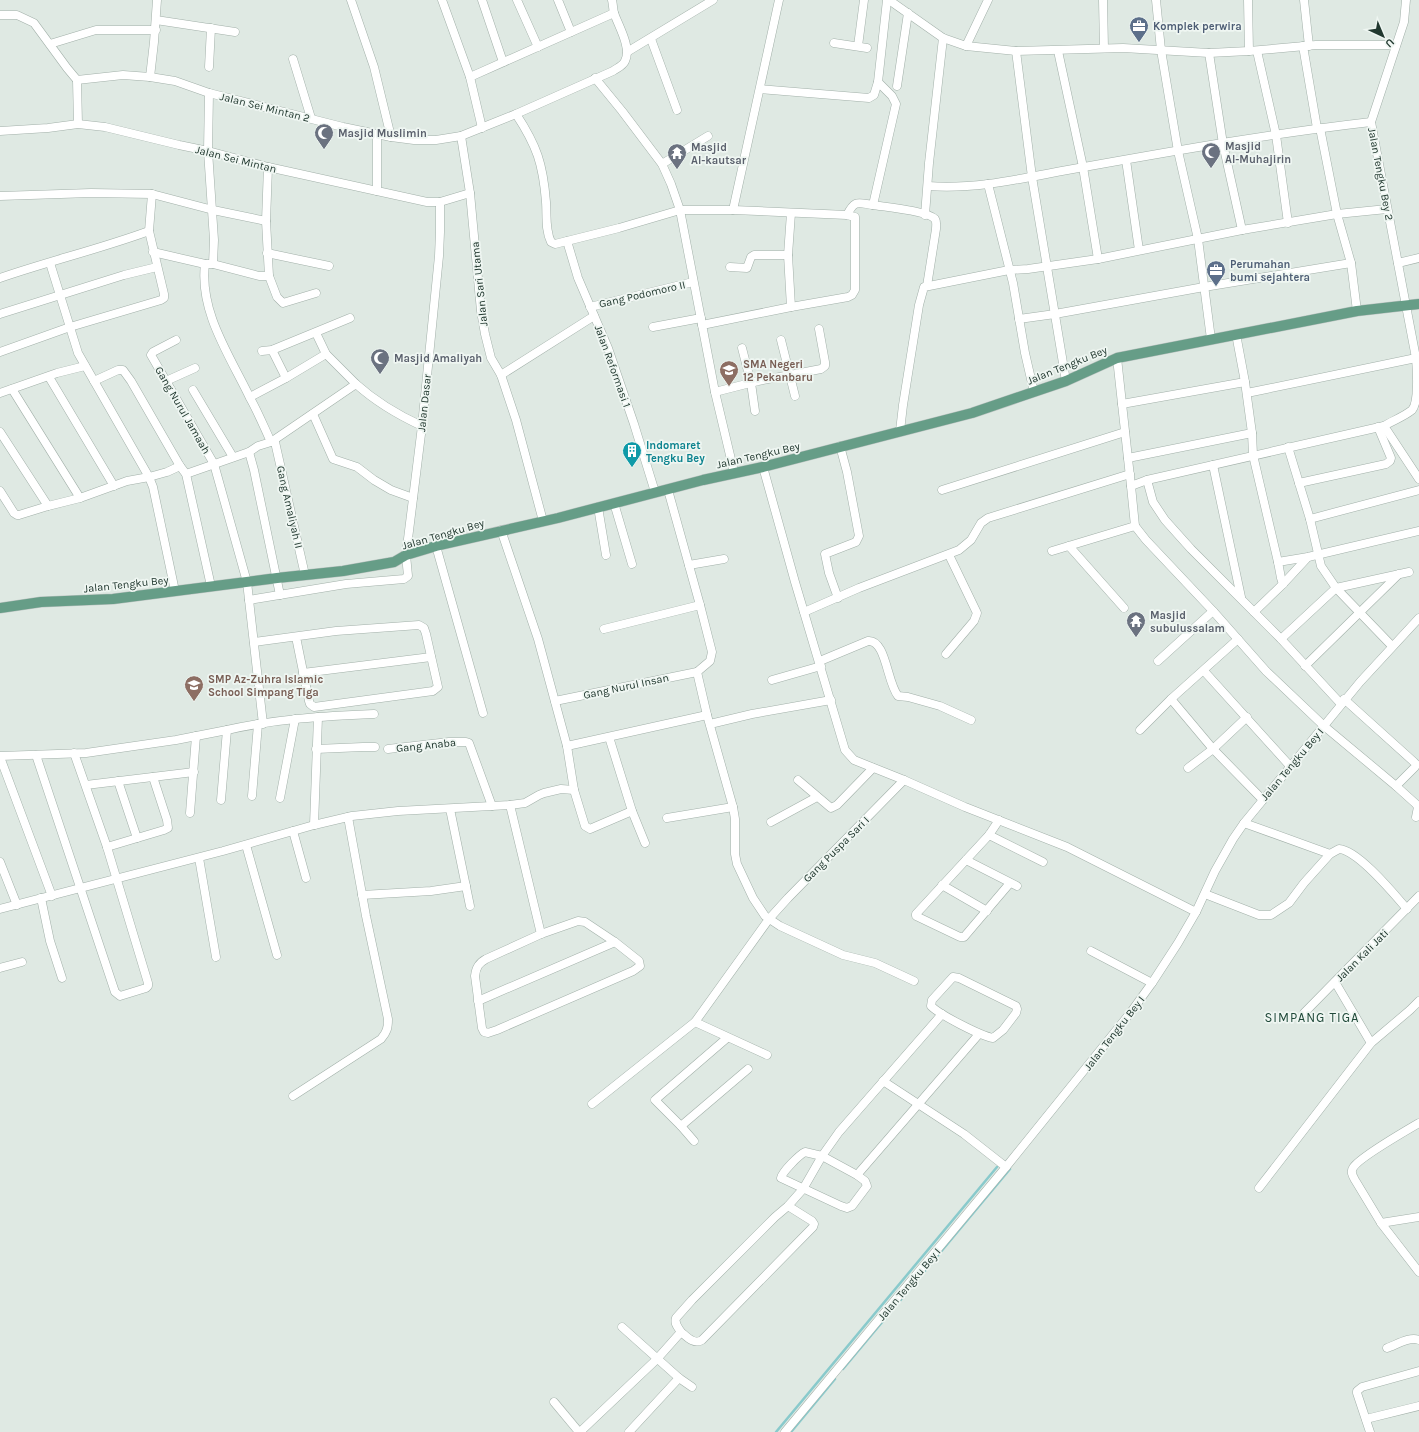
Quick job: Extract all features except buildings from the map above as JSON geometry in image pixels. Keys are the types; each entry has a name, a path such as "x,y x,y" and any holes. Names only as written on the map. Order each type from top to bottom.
{"main road":[{"name":"Jalan Tengku Bey","path":"0,608 40,602 113,599 277,578 346,571 394,562 406,555 436,546 543,521 654,492 668,490 734,472 764,467 840,446 972,413 1066,381 1118,358 1357,311 1405,304 1419,304"}],"street":[{"path":"150,77 156,30 157,0"},
{"path":"351,0 374,68 384,103 391,137"},
{"path":"442,0 470,77 482,128"},
{"path":"482,0 503,62"},
{"path":"517,0 538,47"},
{"path":"558,0 571,32"},
{"path":"612,0 614,13 624,35 627,52 651,39 713,0"},
{"path":"733,210 779,0"},
{"path":"858,46 864,0"},
{"path":"760,89 869,98 874,95 878,82 888,0 943,38 966,46 1016,51 1058,51 1104,48 1209,53 1306,46 1396,45"},
{"path":"966,46 988,0"},
{"path":"1103,0 1104,48"},
{"path":"1156,0 1161,50 1178,151 1198,239 1211,340"},
{"path":"1248,0 1253,51 1276,135 1288,223"},
{"path":"1304,0 1306,46 1319,128 1337,214 1351,263 1357,311"},
{"name":"Jalan Tengku Bey 2","path":"1381,426 1412,410 1416,404 1418,396 1416,358 1371,122 1404,22 1406,0"},
{"path":"470,77 614,13"},
{"path":"897,86 908,13"},
{"path":"0,15 17,15 34,23 77,80 78,124"},
{"path":"156,20 235,32"},
{"path":"209,67 211,28"},
{"path":"50,44 96,30 156,30"},
{"path":"926,215 943,38"},
{"path":"651,39 677,110"},
{"path":"834,43 867,48"},
{"path":"1016,51 1032,177 1066,381"},
{"path":"1058,51 1083,167 1098,259"},
{"name":"Jalan Sei Mintan 2","path":"77,80 123,76 150,77 175,81 208,93 377,134 414,140 436,140 461,136 482,128 613,71 626,61 627,52"},
{"path":"1209,53 1223,144 1242,230"},
{"path":"294,59 312,118"},
{"path":"595,78 662,164 671,184 680,210 715,392 734,472"},
{"path":"873,205 896,104 892,96 878,82"},
{"path":"208,93 208,151 214,240 204,287 207,304 227,355 250,397 271,442"},
{"path":"516,114 534,144 540,160 544,180 547,231 549,239 555,244 619,228 680,210 733,210 847,215 852,216 855,220 854,293 848,297 701,321 653,327"},
{"path":"928,186 958,187 988,184 1319,128 1371,122"},
{"name":"Jalan Sei Mintan","path":"0,131 48,128 78,124 105,127 208,151 268,167 427,202 440,202 470,193"},
{"path":"377,134 377,191"},
{"name":"Jalan Sari Utama","path":"461,136 470,193 483,326 491,358 501,375 516,420 543,521"},
{"path":"662,164 708,136"},
{"path":"1126,160 1139,250"},
{"path":"268,167 266,221 267,253 269,276 276,297 282,303 316,293"},
{"path":"988,184 1010,270 1034,392"},
{"path":"0,196 91,193 152,194 213,210 266,221"},
{"path":"0,352 70,327 164,298 149,230 152,194"},
{"name":"Jalan Dasar","path":"249,600 346,584 404,579 408,574 406,555 422,426 439,256 440,202"},
{"path":"847,215 852,205 858,203 906,210 935,219 936,223 927,286"},
{"path":"900,431 919,305 924,287 1010,270 1098,259 1242,230 1337,214 1387,209"},
{"path":"791,307 788,255 792,213"},
{"path":"0,278 130,238 149,230"},
{"name":"Jalan Reformasi 1","path":"567,241 578,278 608,348 634,424 654,492"},
{"path":"153,252 260,276 269,276"},
{"path":"267,253 329,266"},
{"path":"730,267 747,268 751,257 754,255 788,255"},
{"path":"1398,263 1419,258"},
{"path":"50,263 78,353 149,477 153,487 175,591"},
{"path":"1019,319 1351,263"},
{"path":"0,314 124,275 157,267"},
{"name":"Gang Podomoro II","path":"590,307 693,282"},
{"path":"501,375 594,316"},
{"path":"262,351 272,350 350,318"},
{"path":"715,392 821,369 825,366 819,329"},
{"path":"316,333 326,354 356,384 387,409 422,426"},
{"path":"1236,334 1247,393 1253,455 1283,584"},
{"name":"Gang Nurul Jamaah","path":"176,340 152,352 151,355 214,464 247,582 254,642 260,724 252,796"},
{"path":"781,340 794,396"},
{"path":"742,348 751,383 755,411"},
{"path":"272,350 286,378"},
{"path":"250,397 326,354"},
{"path":"1118,358 1135,526 1146,540 1214,611 1266,671 1324,726 1416,804 1418,808 1416,817"},
{"path":"1247,393 1416,358"},
{"path":"0,393 57,373 85,366"},
{"path":"166,382 195,368"},
{"path":"94,381 118,370 123,370 186,474 211,586"},
{"path":"49,377 114,486"},
{"path":"1122,404 1245,382"},
{"path":"186,474 249,452 258,446 271,442 356,384"},
{"path":"12,389 80,498"},
{"path":"193,390 233,457"},
{"path":"313,414 333,459 357,467 374,480 391,490 412,498"},
{"path":"1131,486 1147,480 1381,426"},
{"path":"1381,426 1419,479"},
{"path":"1299,483 1386,464 1391,458 1381,426"},
{"path":"0,432 48,506"},
{"path":"942,490 1125,432"},
{"path":"1128,458 1252,433"},
{"name":"Gang Amaliyah II","path":"271,442 275,442 306,575"},
{"path":"838,598 825,554 856,542 858,536 847,472 840,446"},
{"path":"1288,448 1310,519 1321,566 1336,588 1361,612 1392,646"},
{"path":"249,452 280,595"},
{"path":"1213,465 1242,598"},
{"path":"0,491 14,513 17,515 80,498 127,480 149,477 167,472 180,466"},
{"path":"764,467 794,582 847,754 854,760 965,807 1067,847 1196,912"},
{"path":"804,612 859,588 959,550 971,540 981,523 988,518 1130,474"},
{"path":"1147,480 1153,502 1165,520 1191,549 1242,598 1306,666 1343,702 1417,763 1415,767 1396,786"},
{"path":"668,490 700,605 712,656 710,661 697,672 707,715 733,807 735,819 735,854 737,864 756,904 769,920 780,926 843,955 875,963 914,981"},
{"path":"1310,519 1419,490"},
{"path":"614,503 632,564"},
{"path":"598,507 606,555"},
{"path":"1052,551 1135,526"},
{"path":"501,530 538,639 567,746 574,790 585,826 588,828 595,827 632,812"},
{"path":"1278,562 1308,557 1419,531"},
{"path":"436,546 484,713"},
{"path":"1069,546 1124,608"},
{"path":"946,654 974,621 977,613 949,555"},
{"path":"1254,612 1308,557"},
{"path":"689,565 724,559"},
{"path":"1282,639 1336,588 1409,572"},
{"path":"1306,666 1400,573"},
{"path":"604,629 700,605"},
{"path":"1158,661 1214,611"},
{"name":"Jalan Tengku Bey I","path":"785,1432 1006,1167 1113,1035 1152,983 1178,943 1196,912 1218,865 1233,838 1244,823 1343,702 1392,646 1419,618"},
{"path":"254,642 296,636 419,625 424,628 438,685 433,691 314,707 310,704 296,636"},
{"path":"1140,730 1171,699 1238,639"},
{"path":"772,680 820,663 868,641 875,641 881,647 893,688 898,696 908,697 940,706 971,720"},
{"path":"303,673 431,657"},
{"path":"1204,670 1290,766"},
{"name":"Gang Nurul Insan","path":"555,701 697,672"},
{"path":"1171,699 1213,749 1262,800"},
{"path":"710,724 752,714 831,700"},
{"path":"52,896 0,756 86,753 119,749 295,719 374,714"},
{"path":"567,746 707,715"},
{"path":"314,825 318,717"},
{"path":"1188,768 1213,749 1247,718"},
{"path":"280,798 295,719"},
{"path":"221,800 227,730"},
{"path":"190,813 196,736"},
{"path":"609,737 632,812 645,843"},
{"name":"Gang Anaba","path":"388,749 449,742 469,743 492,806"},
{"path":"316,749 375,747"},
{"path":"36,754 115,992 120,996 146,988 148,983 107,847 74,753"},
{"path":"798,780 828,807 834,807 873,768"},
{"path":"86,785 194,772"},
{"path":"107,847 168,828 167,820 153,777"},
{"name":"Gang Puspa Sari I","path":"592,1104 695,1022 769,920 788,898 904,780"},
{"path":"118,781 137,838"},
{"path":"0,909 199,858 314,825 348,817 373,813 510,805 525,803 544,793 561,789 574,790"},
{"path":"771,822 817,797"},
{"path":"510,805 541,934"},
{"path":"667,818 733,807"},
{"path":"450,808 470,906"},
{"path":"293,1096 381,1039 388,1028 388,1018 362,895 348,817"},
{"path":"966,860 1014,884 964,937 960,937 918,918 916,914 989,835 999,820"},
{"path":"1244,823 1330,854"},
{"path":"293,831 306,878"},
{"path":"989,835 1043,862"},
{"path":"246,845 277,955"},
{"path":"1205,894 1259,915 1270,915 1289,903 1304,883 1330,854 1335,850 1342,849 1355,856 1379,878 1407,909"},
{"path":"199,858 216,957"},
{"path":"0,862 2,872 17,904"},
{"path":"942,885 987,911"},
{"path":"362,895 431,891 466,886"},
{"name":"Jalan Kali Jati","path":"1304,1013 1419,896"},
{"path":"41,898 50,941 62,978"},
{"path":"582,921 615,942 639,961 640,966 638,969 488,1033 484,1032 482,1028 475,976 478,965 486,959 541,934 582,921"},
{"path":"478,1001 615,942"},
{"path":"1091,951 1152,983"},
{"path":"0,968 22,962"},
{"path":"953,977 959,978 1016,1006 1017,1009 1016,1013 997,1036 993,1038 979,1034 942,1014 931,1006 931,1003 953,977"},
{"path":"1335,982 1371,1043"},
{"path":"1259,1188 1371,1043 1419,1001"},
{"path":"788,1206 812,1221 814,1224 813,1227 702,1340 695,1342 681,1332 676,1324 676,1318 692,1300 788,1206 803,1189 822,1156 840,1132 942,1014"},
{"path":"695,1022 767,1056"},
{"path":"857,1175 920,1104 949,1066 979,1034"},
{"path":"694,1141 655,1100 727,1038"},
{"path":"681,1126 748,1068"},
{"path":"883,1081 964,1134 1006,1167"},
{"path":"1419,1123 1367,1156 1353,1167 1352,1170 1355,1180 1381,1223 1419,1272"},
{"path":"808,1152 822,1156 857,1175 865,1180 867,1186 849,1208 841,1206 782,1180 780,1176 802,1153 808,1152"},
{"path":"1381,1223 1419,1217"},
{"path":"622,1327 679,1378 692,1387"},
{"path":"554,1402 580,1432 657,1359 681,1332"},
{"path":"1387,1348 1411,1339 1419,1340"},
{"path":"1370,1432 1357,1393 1359,1389 1419,1371"},
{"path":"629,1432 679,1378"},
{"path":"1366,1419 1419,1406"}],"waterway":[{"path":"776,1432 997,1167"},
{"path":"843,1369 1010,1169"},
{"path":"791,1432 835,1379"}],"place":[{"name":"Komplek perwira","path":"1139,43"},
{"name":"Masjid Muslimin","path":"324,150"},
{"name":"Masjid Al-Muhajirin","path":"1211,169"},
{"name":"Masjid Al-kautsar","path":"677,170"},
{"name":"Perumahan bumi sejahtera","path":"1216,287"},
{"name":"Masjid Amaliyah","path":"380,375"},
{"name":"SMA Negeri 12 Pekanbaru","path":"729,387"},
{"name":"Indomaret Tengku Bey","path":"632,468"},
{"name":"Masjid subulussalam","path":"1136,638"},
{"name":"SMP Az-Zuhra Islamic School Simpang Tiga","path":"194,702"}],"district":[{"name":"SIMPANG TIGA","path":"1312,1017"}]}
